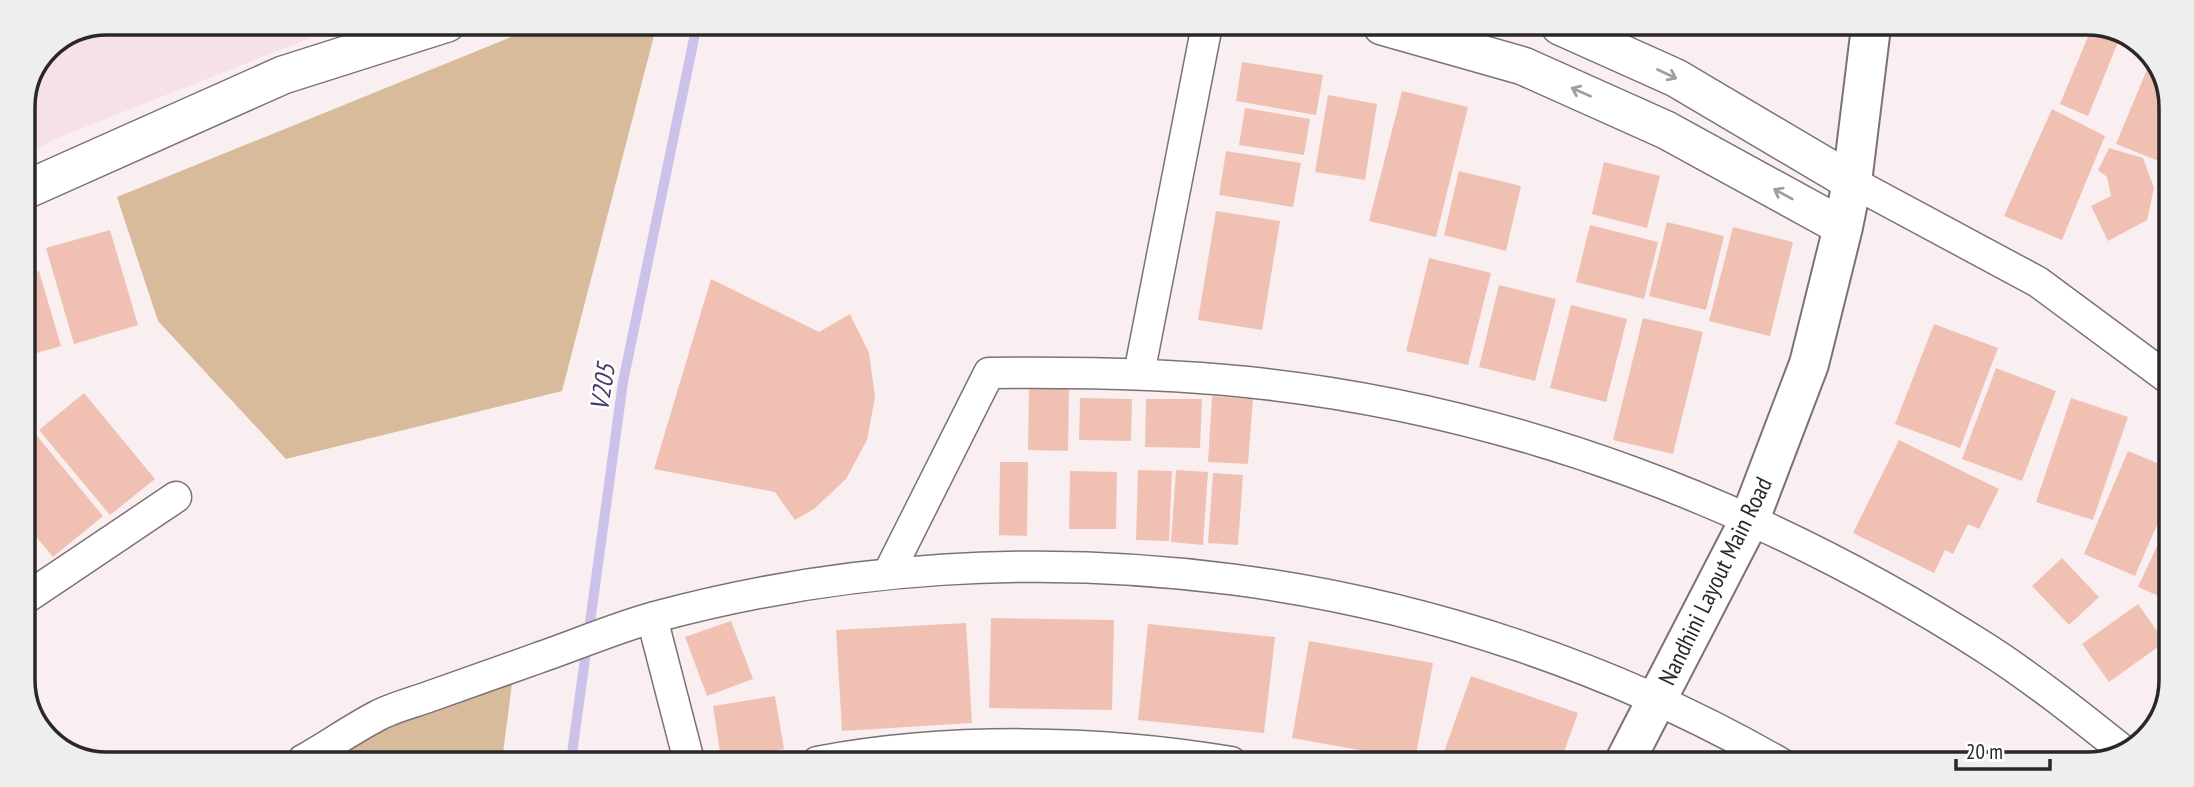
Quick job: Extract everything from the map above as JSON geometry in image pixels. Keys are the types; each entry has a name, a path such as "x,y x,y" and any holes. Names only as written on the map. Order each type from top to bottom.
{"main road":[{"name":"Nandhini Layout Main Road","path":"1630,752 1750,519 1809,364 1852,182 1870,35"}],"street":[{"path":"35,186 283,75 408,35"},
{"path":"1139,374 1205,35"},
{"path":"1415,35 1523,65 1666,130 1843,227"},
{"path":"1580,35 1676,78 1852,182 2038,282 2159,372"},
{"path":"888,574 989,373 1139,374 1250,382 1336,394 1421,410 1589,456 1750,519 1832,558 1911,602 2062,702 2117,746"},
{"path":"35,592 176,497"},
{"path":"317,752 379,715 652,618 729,599 888,574 1047,566 1207,575 1365,602 1455,625 1557,659 1658,699 1761,752"},
{"path":"652,618 687,752"},
{"path":"904,752 973,746 1049,746 1149,752"}],"shaded area":[{"path":"107,35 318,35 55,139 35,151 36,93 47,67 56,56 79,40"},
{"path":"516,35 654,35 562,391 286,459 158,321 117,197"},
{"path":"512,683 503,752 343,752 377,731"}],"building":[{"path":"2089,35 2118,42 2088,116 2060,104"},
{"path":"1242,62 1323,75 1316,115 1236,101"},
{"path":"2147,68 2158,93 2159,161 2116,144"},
{"path":"1402,91 1468,107 1436,237 1369,221"},
{"path":"1328,95 1377,104 1365,180 1315,172"},
{"path":"1245,108 1310,119 1304,155 1239,145"},
{"path":"2052,109 2105,136 2062,240 2004,216"},
{"path":"2109,148 2143,158 2154,188 2147,220 2108,241 2091,206 2111,196 2107,177 2098,170"},
{"path":"1226,151 1301,163 1293,207 1219,195"},
{"path":"1604,162 1660,176 1647,228 1592,214"},
{"path":"1459,171 1521,186 1506,251 1444,235"},
{"path":"1216,211 1280,221 1262,330 1198,320"},
{"path":"1667,222 1724,236 1706,310 1649,296"},
{"path":"1590,225 1658,242 1644,299 1576,282"},
{"path":"1733,227 1793,242 1770,336 1709,321"},
{"path":"110,230 138,325 74,344 46,248"},
{"path":"1429,258 1491,273 1468,365 1406,351"},
{"path":"39,271 61,346 35,354 35,272"},
{"path":"711,279 819,332 850,314 869,353 875,397 867,440 846,479 814,509 795,520 775,492 654,469"},
{"path":"1499,285 1556,299 1535,381 1479,367"},
{"path":"1571,305 1627,319 1606,402 1550,388"},
{"path":"1643,318 1703,332 1673,454 1613,440"},
{"path":"1934,324 1998,348 1960,448 1895,424"},
{"path":"1996,368 2056,391 2022,481 1962,459"},
{"path":"1029,388 1069,389 1068,451 1028,450"},
{"path":"84,393 155,479 110,515 39,430"},
{"path":"1212,396 1253,399 1248,464 1208,462"},
{"path":"1080,398 1132,399 1131,441 1079,440"},
{"path":"2071,398 2128,417 2093,520 2036,502"},
{"path":"1146,399 1202,399 1200,448 1145,447"},
{"path":"35,434 103,516 53,557 35,535"},
{"path":"1899,440 1999,489 1979,529 1968,524 1953,554 1945,550 1934,573 1853,533"},
{"path":"2128,451 2159,464 2159,520 2135,576 2084,554"},
{"path":"1000,462 1028,462 1027,536 999,535"},
{"path":"1138,470 1172,471 1169,541 1136,540"},
{"path":"1176,470 1208,472 1203,545 1171,542"},
{"path":"1070,471 1117,472 1116,529 1069,529"},
{"path":"1213,473 1243,475 1238,545 1208,543"},
{"path":"2159,542 2159,596 2138,587"},
{"path":"2062,558 2099,597 2069,625 2032,586"},
{"path":"2138,604 2159,634 2159,646 2109,682 2082,644"},
{"path":"991,618 1114,620 1112,710 989,708"},
{"path":"731,621 753,679 707,696 685,637"},
{"path":"966,623 972,723 842,731 836,630"},
{"path":"1148,624 1275,637 1264,733 1138,720"},
{"path":"1309,641 1433,663 1416,752 1370,752 1292,738"},
{"path":"1471,676 1578,713 1564,752 1444,752"},
{"path":"775,696 784,749 765,752 720,752 713,706"}],"waterway":[{"name":"V205","path":"572,752 623,382 695,35"}]}
